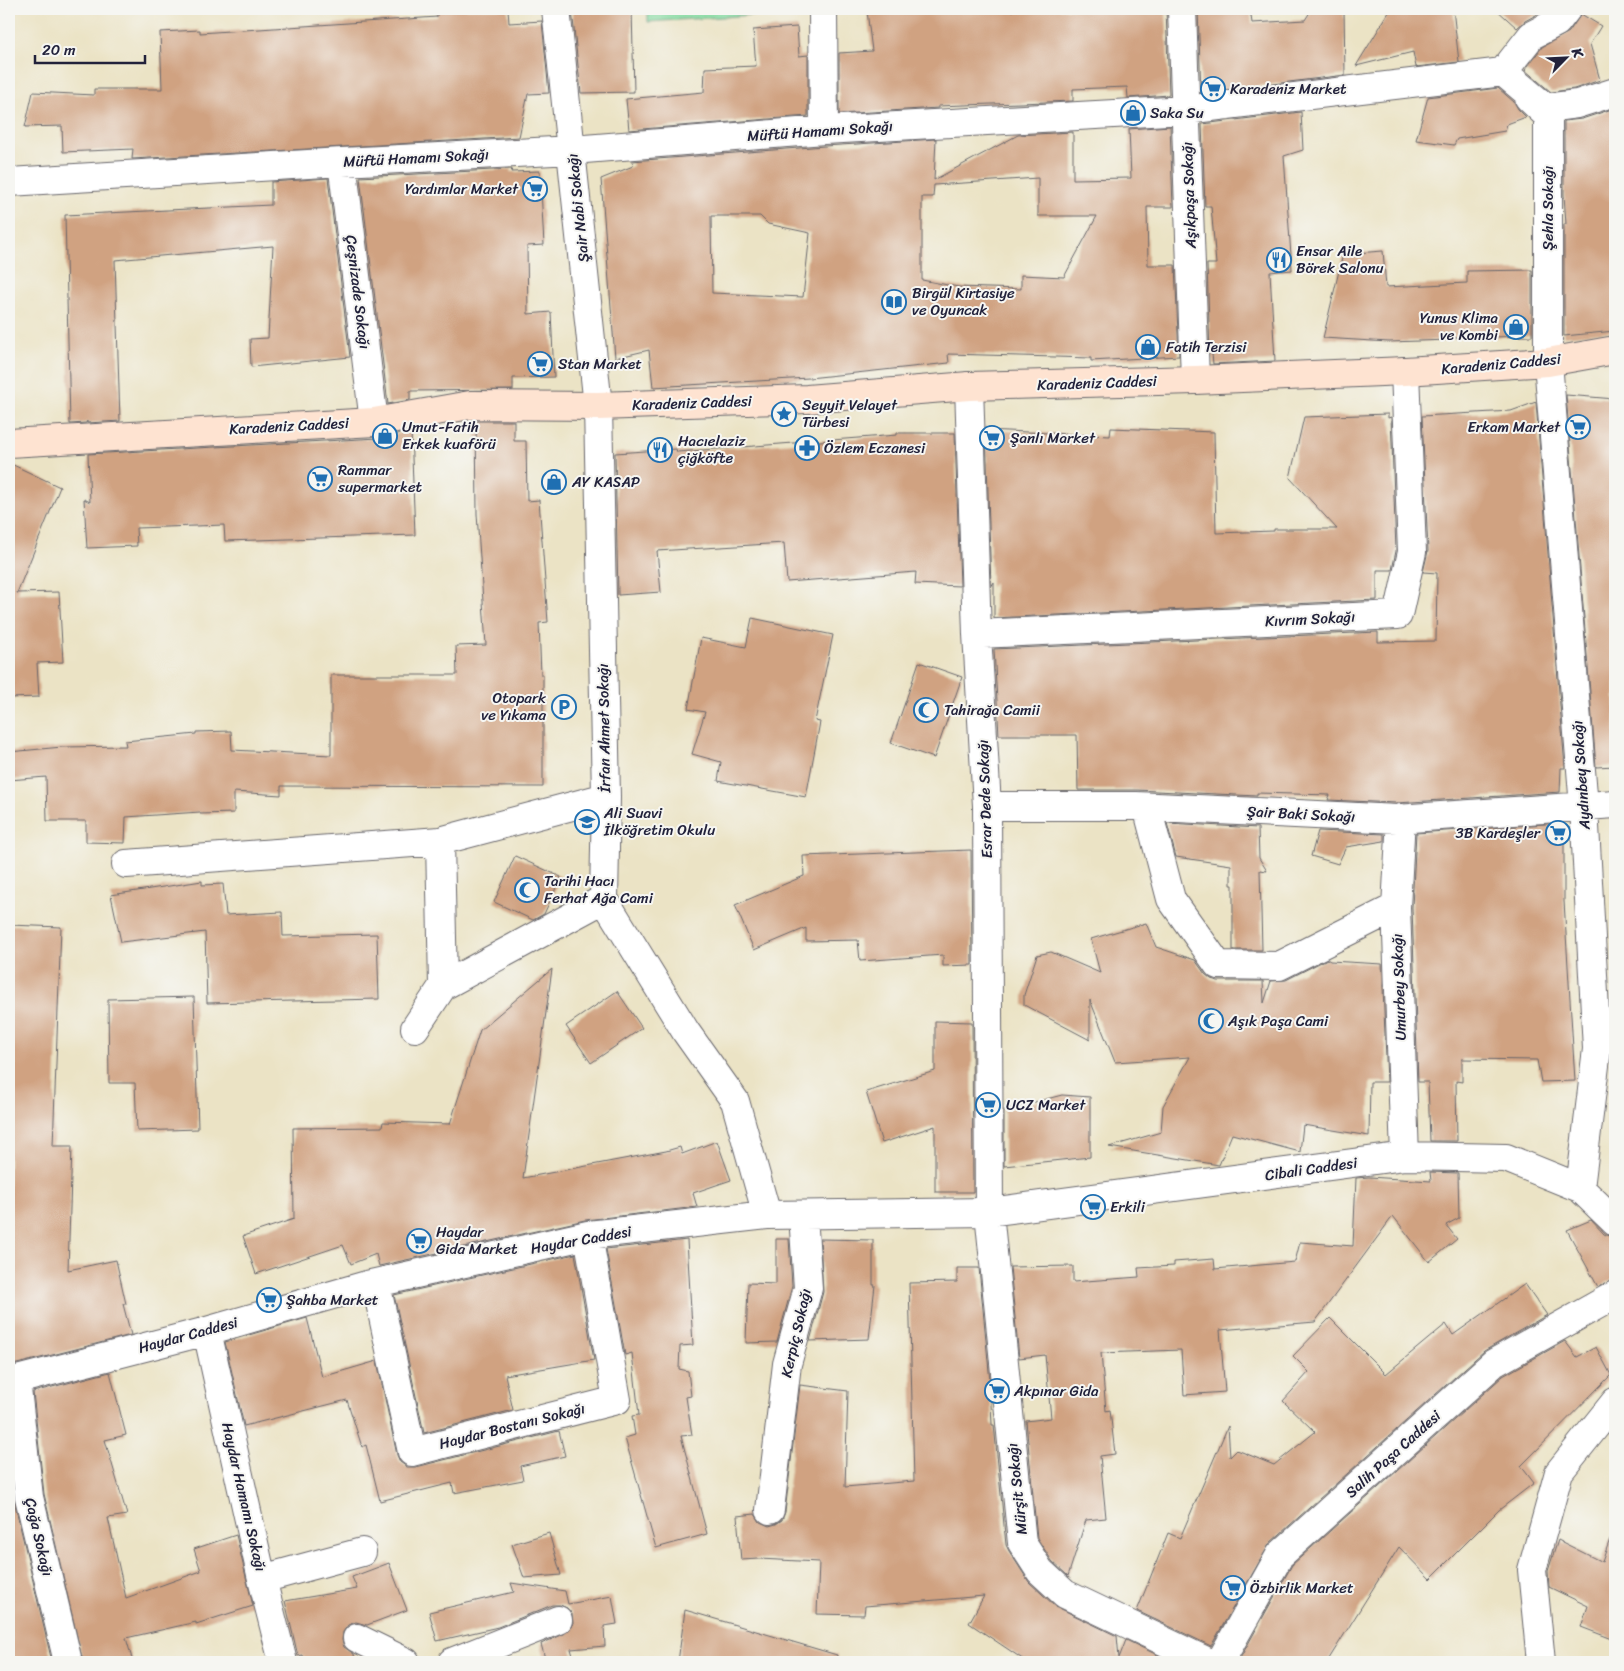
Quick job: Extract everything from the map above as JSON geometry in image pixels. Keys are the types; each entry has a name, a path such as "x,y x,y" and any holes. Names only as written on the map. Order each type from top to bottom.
{"street":[{"name":"Şair Nabi Sokağı","path":"556,9 598,406"},
{"path":"823,9 824,130"},
{"name":"Aşıkpaşa Sokağı","path":"1182,9 1195,380"},
{"path":"1567,9 1557,22 1532,35 1503,72 1546,108 1577,104 1615,92"},
{"name":"Müftü Hamamı Sokağı","path":"9,182 572,150 824,130 1186,110 1503,72"},
{"name":"Şehla Sokağı","path":"1503,72 1548,116 1548,362"},
{"name":"Çeşnizade Sokağı","path":"342,162 374,422"},
{"name":"Karadeniz Caddesi","path":"9,443 374,422 470,405 598,406 807,399 969,386 1195,380 1405,371 1548,362 1615,350"},
{"name":"Aydınbey Sokağı","path":"1548,362 1584,807 1597,1049 1580,1188"},
{"name":"Kıvrım Sokağı","path":"977,634 1398,615 1412,552 1405,371"},
{"name":"Esrar Dede Sokağı","path":"969,386 977,634 987,806 989,1212"},
{"name":"İrfan Ahmet Sokağı","path":"598,406 606,797 604,899"},
{"path":"126,864 440,841 606,797"},
{"name":"Şair Baki Sokağı","path":"987,806 1147,807 1401,818 1615,804"},
{"path":"1147,807 1170,899 1218,964 1279,966 1396,907"},
{"name":"Umurbey Sokağı","path":"1401,818 1396,907 1405,1156"},
{"path":"440,841 443,986"},
{"path":"416,1028 443,986 604,899 686,1032 736,1101 767,1215"},
{"name":"Cibali Caddesi","path":"989,1212 1405,1156 1506,1158 1580,1188 1615,1222"},
{"name":"Haydar Caddesi","path":"12,1381 207,1331 367,1285 588,1236 767,1215 989,1212"},
{"name":"Mürşit Sokağı","path":"989,1212 1022,1543 1040,1571 1065,1594 1208,1662"},
{"name":"Kerpiç Sokağı","path":"770,1510 787,1364 808,1288 803,1215"},
{"name":"Haydar Bostanı Sokağı","path":"376,1284 412,1452 617,1400 588,1236"},
{"name":"Salih Paşa Caddesi","path":"1220,1662 1280,1555 1494,1363 1615,1294"},
{"name":"Haydar Hamamı Sokağı","path":"207,1331 262,1579 283,1662"},
{"name":"Çağa Sokağı","path":"12,1381 29,1497 68,1662"},
{"path":"1540,1662 1532,1570 1559,1472 1615,1402"},
{"path":"262,1579 362,1552"},
{"path":"452,1662 558,1620"},
{"path":"357,1638 406,1662"}],"green space":[{"path":"648,9 797,9 797,12 648,22"}],"building":[{"path":"437,9 508,9 509,23 542,21 549,93 528,94 519,137 132,159 133,149 63,152 62,126 25,127 33,92 94,95 94,89 162,89 160,32 200,30 200,33 437,17"},
{"path":"632,9 634,92 581,93 572,10"},
{"path":"1013,9 1166,9 1169,95 1128,98 1127,87 1073,89 1073,101 938,106 938,108 839,114 839,53 872,51 867,11 1013,11"},
{"path":"1198,9 1250,9 1252,23 1305,20 1312,9 1344,9 1345,75 1201,93"},
{"path":"1391,9 1453,9 1459,62 1416,67 1413,52 1356,66"},
{"path":"1496,9 1547,9 1525,21 1517,28"},
{"path":"1581,14 1601,26 1590,44 1600,80 1574,89 1551,92 1525,70 1542,47 1569,32"},
{"path":"797,27 799,56 808,55 808,116 629,130 626,99 704,92 705,68 756,66 753,30"},
{"path":"1498,88 1514,102 1526,117 1507,124 1505,131 1457,139 1454,145 1416,140 1428,97"},
{"path":"1612,109 1615,110 1615,331 1564,336 1564,224 1566,224 1564,121 1582,119"},
{"path":"1301,112 1303,150 1284,156 1292,270 1270,272 1275,361 1213,364 1212,354 1210,354 1207,264 1216,264 1211,206 1205,206 1202,124"},
{"path":"1170,126 1173,207 1147,207 1148,265 1175,265 1179,356 1091,361 1091,358 948,354 949,363 809,378 653,387 649,350 615,358 601,179 633,166 632,161 936,139 934,180 1018,135 1073,132 1073,179 1131,178 1129,129","holes":["1038,178 1038,216 1097,216 1064,277 1021,275 1021,289 958,287 922,280 922,197 933,197 934,185","711,216 760,216 768,224 810,233 803,297 712,293"]},
{"path":"512,169 511,172 540,171 544,245 527,246 528,314 551,312 554,377 513,378 513,390 410,391 410,400 388,404 360,177"},
{"path":"328,178 350,357 251,367 250,339 268,338 273,246 115,260 120,421 87,423 87,421 86,423 70,424 65,215 271,205 271,182"},
{"path":"1383,251 1386,287 1467,283 1467,271 1532,270 1532,336 1389,342 1323,338 1343,254"},
{"path":"1566,395 1615,399 1615,766 1596,767"},
{"path":"1536,402 1565,768 1561,768 1560,792 1397,803 1328,800 1330,795 1257,793 1257,796 1137,790 1078,790 1077,735 999,735 994,649 1378,632 1378,642 1436,641 1437,573 1423,572 1428,551 1422,416 1511,411"},
{"path":"1388,414 1388,418 1391,417 1396,551 1392,570 1377,570 1377,600 994,618 994,582 991,587 986,430 1110,436 1111,428 1214,432 1216,533 1274,531 1274,529 1337,529 1290,478 1304,417"},
{"path":"476,421 514,421 514,441 526,441 527,501 539,500 548,622 539,623 541,675 543,675 543,787 281,786 281,795 234,792 234,813 200,814 200,812 126,817 125,843 86,842 86,821 47,821 46,777 9,780 9,752 62,747 126,746 125,741 196,734 196,732 231,731 232,750 331,755 331,675 457,675 456,646 486,645 477,514"},
{"path":"411,431 415,535 225,541 224,525 136,528 137,546 87,548 84,499 90,502 88,454 379,438"},
{"path":"897,433 955,433 960,586 915,584 916,572 787,582 784,543 657,551 661,592 618,595 615,453 676,449 677,452 897,435"},
{"path":"9,463 60,487 17,593 59,592 63,662 37,663 39,697 9,698"},
{"path":"752,618 833,635 815,721 820,722 806,797 718,781 721,762 692,754 705,712 688,709 701,638 746,647"},
{"name":"Tahirağa Camii","path":"919,662 962,677 934,758 891,743"},
{"path":"1167,823 1258,828 1259,858 1267,871 1260,870 1262,950 1233,950 1233,885 1231,885 1231,865 1176,857"},
{"path":"1560,823 1560,831 1564,831 1564,901 1575,1081 1541,1082 1537,1060 1462,1059 1462,1082 1456,1081 1457,1141 1430,1141 1428,1082 1418,1082 1412,907 1416,833"},
{"path":"1318,831 1384,834 1384,841 1346,847 1338,864 1311,856"},
{"path":"971,850 972,965 943,966 943,955 860,961 858,940 806,941 806,928 754,950 735,905 804,876 803,856"},
{"name":"Tarihi Hacı Ferhat Ağa Cami","path":"515,856 561,877 544,914 533,920 494,902"},
{"path":"202,881 202,885 223,884 226,915 282,912 283,936 377,934 379,999 207,1003 205,932 121,942 111,895"},
{"path":"1146,923 1156,947 1195,960 1211,979 1218,981 1263,981 1264,1003 1271,981 1286,980 1327,959 1330,961 1382,964 1387,1082 1370,1082 1369,1136 1303,1125 1300,1152 1232,1134 1219,1165 1109,1147 1161,1132 1163,1106 1190,1057 1115,1062 1090,1000 1090,1040 1024,1005 1024,995 1037,955 1051,952 1100,973 1091,939"},
{"path":"9,925 61,927 53,1146 72,1146 68,1270 116,1260 126,1304 123,1304 131,1335 9,1366"},
{"path":"552,969 523,1178 680,1147 682,1154 717,1141 731,1180 693,1193 697,1207 585,1220 379,1266 376,1254 351,1264 343,1245 256,1274 243,1236 294,1219 293,1128 382,1127 383,1122 450,1124 480,1030"},
{"path":"617,991 642,1028 591,1063 566,1026"},
{"path":"194,997 198,1129 137,1131 135,1083 109,1083 108,999"},
{"path":"935,1021 972,1022 973,1192 935,1192 935,1126 882,1143 866,1092 935,1071"},
{"path":"1062,1095 1090,1097 1090,1157 1004,1166 1004,1110"},
{"path":"1430,1172 1458,1173 1459,1218 1446,1225 1457,1239 1429,1262 1393,1216 1315,1322 1220,1330 1225,1392 1184,1395 1181,1350 1101,1353 1106,1411 1110,1410 1115,1454 1100,1456 1106,1518 1086,1520 1068,1576 1052,1561 1037,1538 1026,1421 1051,1418 1045,1355 1019,1358 1010,1267 1073,1266 1073,1282 1139,1277 1138,1268 1174,1266 1174,1262 1214,1259 1215,1269 1295,1262 1300,1242 1353,1246 1356,1178 1369,1177 1431,1181"},
{"path":"1591,1220 1604,1234 1615,1237 1615,1279 1598,1287 1567,1230"},
{"path":"776,1239 789,1239 792,1286 777,1342 746,1343 748,1283 776,1284"},
{"path":"820,1239 873,1240 873,1285 875,1285 869,1339 810,1341 823,1292"},
{"path":"687,1240 693,1345 680,1346 679,1369 688,1371 691,1396 686,1397 692,1435 681,1436 707,1534 656,1548 625,1438 635,1435 632,1416 639,1415 632,1353 625,1355 606,1249"},
{"path":"575,1254 594,1360 505,1375 513,1410 424,1433 394,1295"},
{"path":"957,1268 979,1268 990,1382 992,1425 994,1425 1006,1545 1009,1551 1029,1582 1055,1606 1117,1636 1119,1658 1126,1640 1172,1662 1027,1662 969,1623 984,1596 865,1606 864,1615 817,1614 819,1562 741,1560 737,1516 755,1514 760,1522 769,1526 782,1520 785,1512 800,1385 848,1391 845,1487 914,1481 909,1283 957,1282"},
{"path":"1525,1284 1547,1315 1484,1351 1270,1543 1211,1646 1137,1611 1168,1533 1180,1538 1228,1426 1230,1457 1237,1450 1274,1465 1315,1432 1283,1401 1309,1372 1293,1356 1330,1318 1386,1374 1446,1324 1453,1335"},
{"path":"307,1318 322,1377 377,1361 397,1455 400,1462 407,1467 416,1467 559,1431 565,1456 520,1466 523,1480 454,1493 452,1483 380,1501 366,1445 362,1447 347,1400 244,1426 225,1342"},
{"path":"1565,1341 1577,1357 1596,1347 1611,1375 1521,1466 1534,1483 1499,1510 1430,1579 1399,1547 1327,1662 1238,1662 1292,1565 1503,1376"},
{"path":"110,1372 126,1435 105,1440 127,1515 108,1518 126,1598 201,1571 194,1549 236,1535 253,1606 196,1624 196,1622 126,1638 133,1662 83,1662 44,1494 33,1392"},
{"path":"9,1456 14,1500 52,1662 9,1662"},
{"path":"549,1533 561,1575 524,1578 512,1544"},
{"path":"1610,1539 1615,1540 1615,1640 1581,1627 1588,1606 1549,1587 1548,1571 1558,1540 1602,1562"},
{"path":"389,1563 407,1610 367,1625 356,1622 348,1625 343,1632 342,1640 344,1647 354,1654 355,1662 304,1662 303,1655 298,1656 285,1601 357,1589 352,1577"},
{"path":"511,1583 565,1591 568,1604 612,1596 617,1624 604,1626 605,1646 571,1649 575,1662 546,1662 541,1644 564,1634 573,1623 572,1614 567,1608 560,1605 552,1605 498,1627 437,1641 429,1612 514,1592"},
{"path":"685,1610 837,1655 836,1662 678,1662"}],"place":[{"name":"Karadeniz Market","path":"1213,89"},
{"name":"Saka Su","path":"1133,113"},
{"name":"Yardımlar Market","path":"535,189"},
{"name":"Ensar Aile Börek Salonu","path":"1279,260"},
{"name":"Birgül Kirtasiye ve Oyuncak","path":"894,302"},
{"name":"Yunus Klima ve Kombi","path":"1516,327"},
{"name":"Fatih Terzisi","path":"1148,347"},
{"name":"Stan Market","path":"540,364"},
{"name":"Seyyit Velayet Türbesi","path":"784,414"},
{"name":"Erkam Market","path":"1578,427"},
{"name":"Umut-Fatih Erkek kuaförü","path":"385,436"},
{"name":"Şanlı Market","path":"992,438"},
{"name":"Özlem Eczanesi","path":"807,448"},
{"name":"Hacıelaziz çiğköfte","path":"660,450"},
{"name":"Rammar supermarket","path":"320,479"},
{"name":"AY KASAP","path":"554,482"},
{"name":"Otopark ve Yıkama","path":"564,707"},
{"name":"Tahirağa Camii","path":"926,710"},
{"name":"Ali Suavi İlköğretim Okulu","path":"587,822"},
{"name":"3B Kardeşler","path":"1558,833"},
{"name":"Tarihi Hacı Ferhat Ağa Cami","path":"527,890"},
{"name":"Aşık Paşa Cami","path":"1211,1021"},
{"name":"UCZ Market","path":"988,1105"},
{"name":"Erkili","path":"1093,1207"},
{"name":"Haydar Gida Market","path":"419,1241"},
{"name":"Şahba Market","path":"269,1300"},
{"name":"Akpınar Gida","path":"997,1391"},
{"name":"Özbirlik Market","path":"1233,1588"}]}
